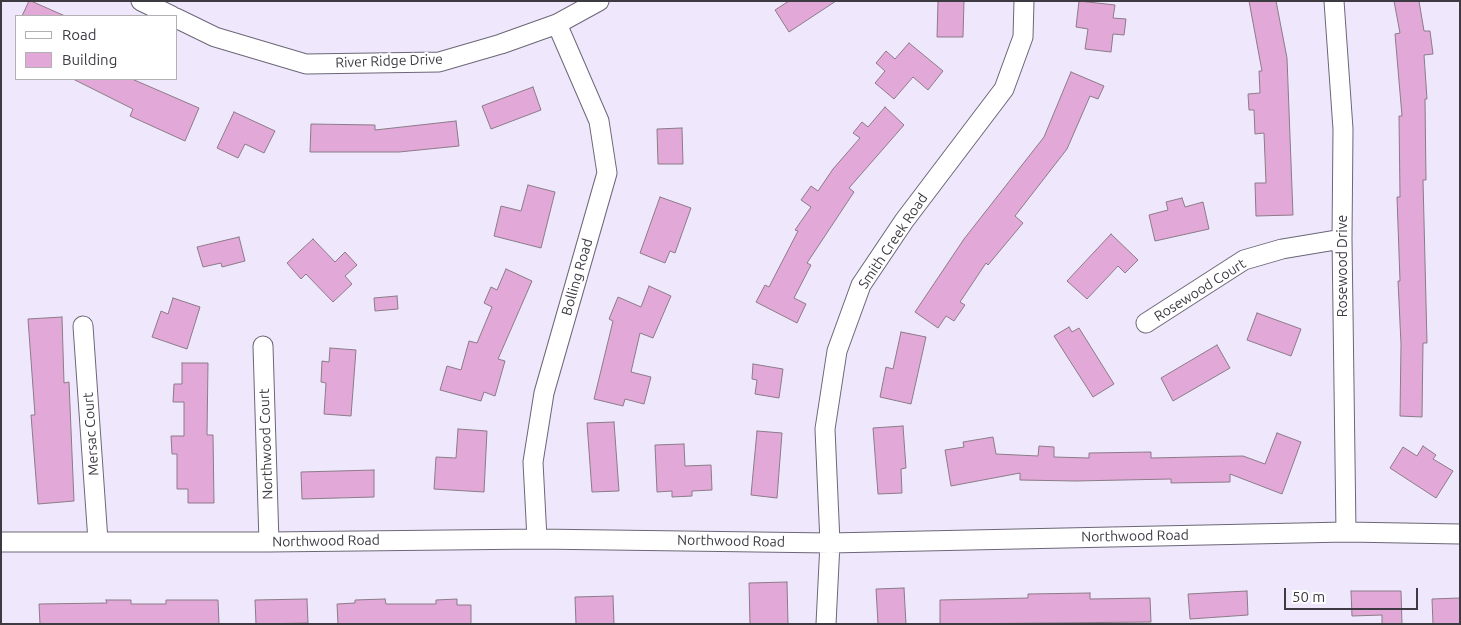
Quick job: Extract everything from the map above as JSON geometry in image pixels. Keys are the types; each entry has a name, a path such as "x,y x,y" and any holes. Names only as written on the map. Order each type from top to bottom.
{"street":[{"path":"142,1 170,15"},
{"name":"River Ridge Drive","path":"178,19 215,37 306,64 439,62 501,44 557,24 599,1"},
{"name":"Smith Creek Road","path":"826,624 830,543 825,429 837,351 861,285 904,221 1004,88 1023,37 1024,1"},
{"name":"Rosewood Drive","path":"1334,1 1343,129 1342,239 1346,532"},
{"name":"Bolling Road","path":"537,539 533,462 544,393 606,173 599,121 557,24"},
{"name":"Rosewood Court","path":"1146,323 1244,260 1282,250 1342,239"},
{"name":"Mersac Court","path":"83,326 98,541"},
{"name":"Northwood Court","path":"263,346 269,542"},
{"name":"Northwood Road","path":"1,542 537,539 830,543 1346,532 1460,534"}],"building":[{"path":"29,1 31,1 63,15 22,15"},
{"path":"789,1 836,1 789,32 775,10"},
{"path":"938,1 964,1 963,37 937,37"},
{"path":"1079,1 1115,5 1113,18 1126,19 1124,35 1113,34 1111,52 1085,49 1088,29 1076,27"},
{"path":"1249,1 1276,1 1287,58 1293,215 1256,216 1255,183 1266,183 1264,133 1255,134 1254,110 1249,110 1248,94 1260,93 1259,71 1262,71"},
{"path":"1394,1 1419,1 1424,31 1430,31 1433,54 1424,55 1427,99 1425,99 1426,180 1423,180 1427,343 1423,343 1422,417 1400,416 1401,344 1397,197 1400,197 1399,116 1402,116 1395,34 1400,33"},
{"path":"909,43 943,71 928,90 913,77 894,99 875,83 885,71 876,63 886,51 895,59"},
{"path":"1071,72 1104,86 1098,99 1090,96 1067,149 1015,216 1023,223 988,265 986,263 960,302 965,305 954,321 946,316 938,328 915,312 964,239 1044,137"},
{"path":"75,80 134,80 199,108 185,141 130,116 133,109"},
{"path":"533,87 541,110 491,129 482,106"},
{"path":"885,107 904,125 849,188 854,192 807,263 811,265 794,298 806,304 797,323 756,302 765,285 769,287 798,231 795,230 811,207 801,200 811,186 818,191 833,169 860,138 853,133 862,122 868,127"},
{"path":"234,112 275,131 264,153 245,144 238,158 217,148"},
{"path":"456,121 459,146 399,152 310,152 311,124 375,125 375,130"},
{"path":"682,128 683,164 658,164 657,129"},
{"path":"528,185 555,192 541,248 494,236 501,206 521,211"},
{"path":"660,197 691,208 675,253 670,251 665,263 640,253"},
{"path":"1182,198 1185,207 1203,202 1209,229 1155,241 1149,215 1168,210 1166,202"},
{"path":"1111,234 1138,260 1125,273 1118,266 1087,299 1067,281"},
{"path":"239,237 245,261 222,267 221,263 203,267 197,247"},
{"path":"313,239 335,262 345,252 357,265 345,276 352,284 333,302 306,274 301,279 287,263"},
{"path":"506,269 532,281 498,359 505,361 495,396 484,392 481,401 440,390 447,366 461,370 469,341 477,343 492,307 484,303 491,287 497,290"},
{"path":"649,286 671,296 653,338 640,333 631,372 651,377 644,404 625,399 623,406 594,399 613,321 609,319 618,297 641,307"},
{"path":"397,296 398,309 375,311 374,298"},
{"path":"173,298 200,307 187,349 152,337 161,311 168,314"},
{"path":"1257,313 1301,329 1291,356 1247,340"},
{"path":"62,317 64,383 69,382 74,501 38,504 31,415 35,415 28,319"},
{"path":"1069,327 1072,332 1079,328 1114,384 1093,397 1054,336"},
{"path":"901,332 926,337 911,404 880,397 886,367 893,369"},
{"path":"1217,345 1230,368 1173,401 1161,378"},
{"path":"330,348 356,350 351,416 324,414 326,383 321,382 322,361 329,362"},
{"path":"182,363 208,363 207,435 213,435 214,503 188,503 188,489 177,489 177,454 172,454 171,436 184,436 184,402 173,402 174,384 182,384"},
{"path":"753,364 783,369 779,398 755,394 757,380 752,379"},
{"path":"614,422 619,491 592,492 587,423"},
{"path":"903,426 906,468 901,469 902,493 878,494 873,428"},
{"path":"458,429 487,431 484,492 434,489 436,457 456,458"},
{"path":"757,431 782,433 777,498 751,495"},
{"path":"1277,433 1301,442 1282,494 1230,474 1230,482 1171,483 1171,479 1020,480 1020,473 951,486 945,450 964,447 963,442 993,437 996,454 1038,456 1039,446 1054,447 1054,457 1089,458 1089,453 1151,452 1151,458 1243,456 1265,464"},
{"path":"684,444 685,466 711,465 712,490 692,491 692,496 672,497 672,491 657,492 655,445"},
{"path":"1423,446 1436,455 1433,459 1453,471 1436,498 1390,468 1403,447 1417,456"},
{"path":"374,470 374,497 302,499 301,472"},
{"path":"787,582 788,624 750,624 749,583"},
{"path":"904,588 906,624 878,624 876,589"},
{"path":"1247,591 1248,615 1190,619 1188,594"},
{"path":"1351,591 1401,591 1402,624 1382,624 1382,615 1352,616"},
{"path":"1090,593 1090,599 1150,598 1151,622 940,624 940,600 1028,598 1028,594"},
{"path":"613,596 614,624 576,624 575,597"},
{"path":"1460,598 1460,624 1433,624 1432,599"},
{"path":"307,599 308,623 256,624 255,600"},
{"path":"385,599 386,604 436,604 436,600 457,599 457,605 471,605 471,624 338,624 337,604 355,603 355,600"},
{"path":"106,600 131,600 131,604 166,604 166,600 218,600 219,624 40,624 39,604 107,603"}]}
